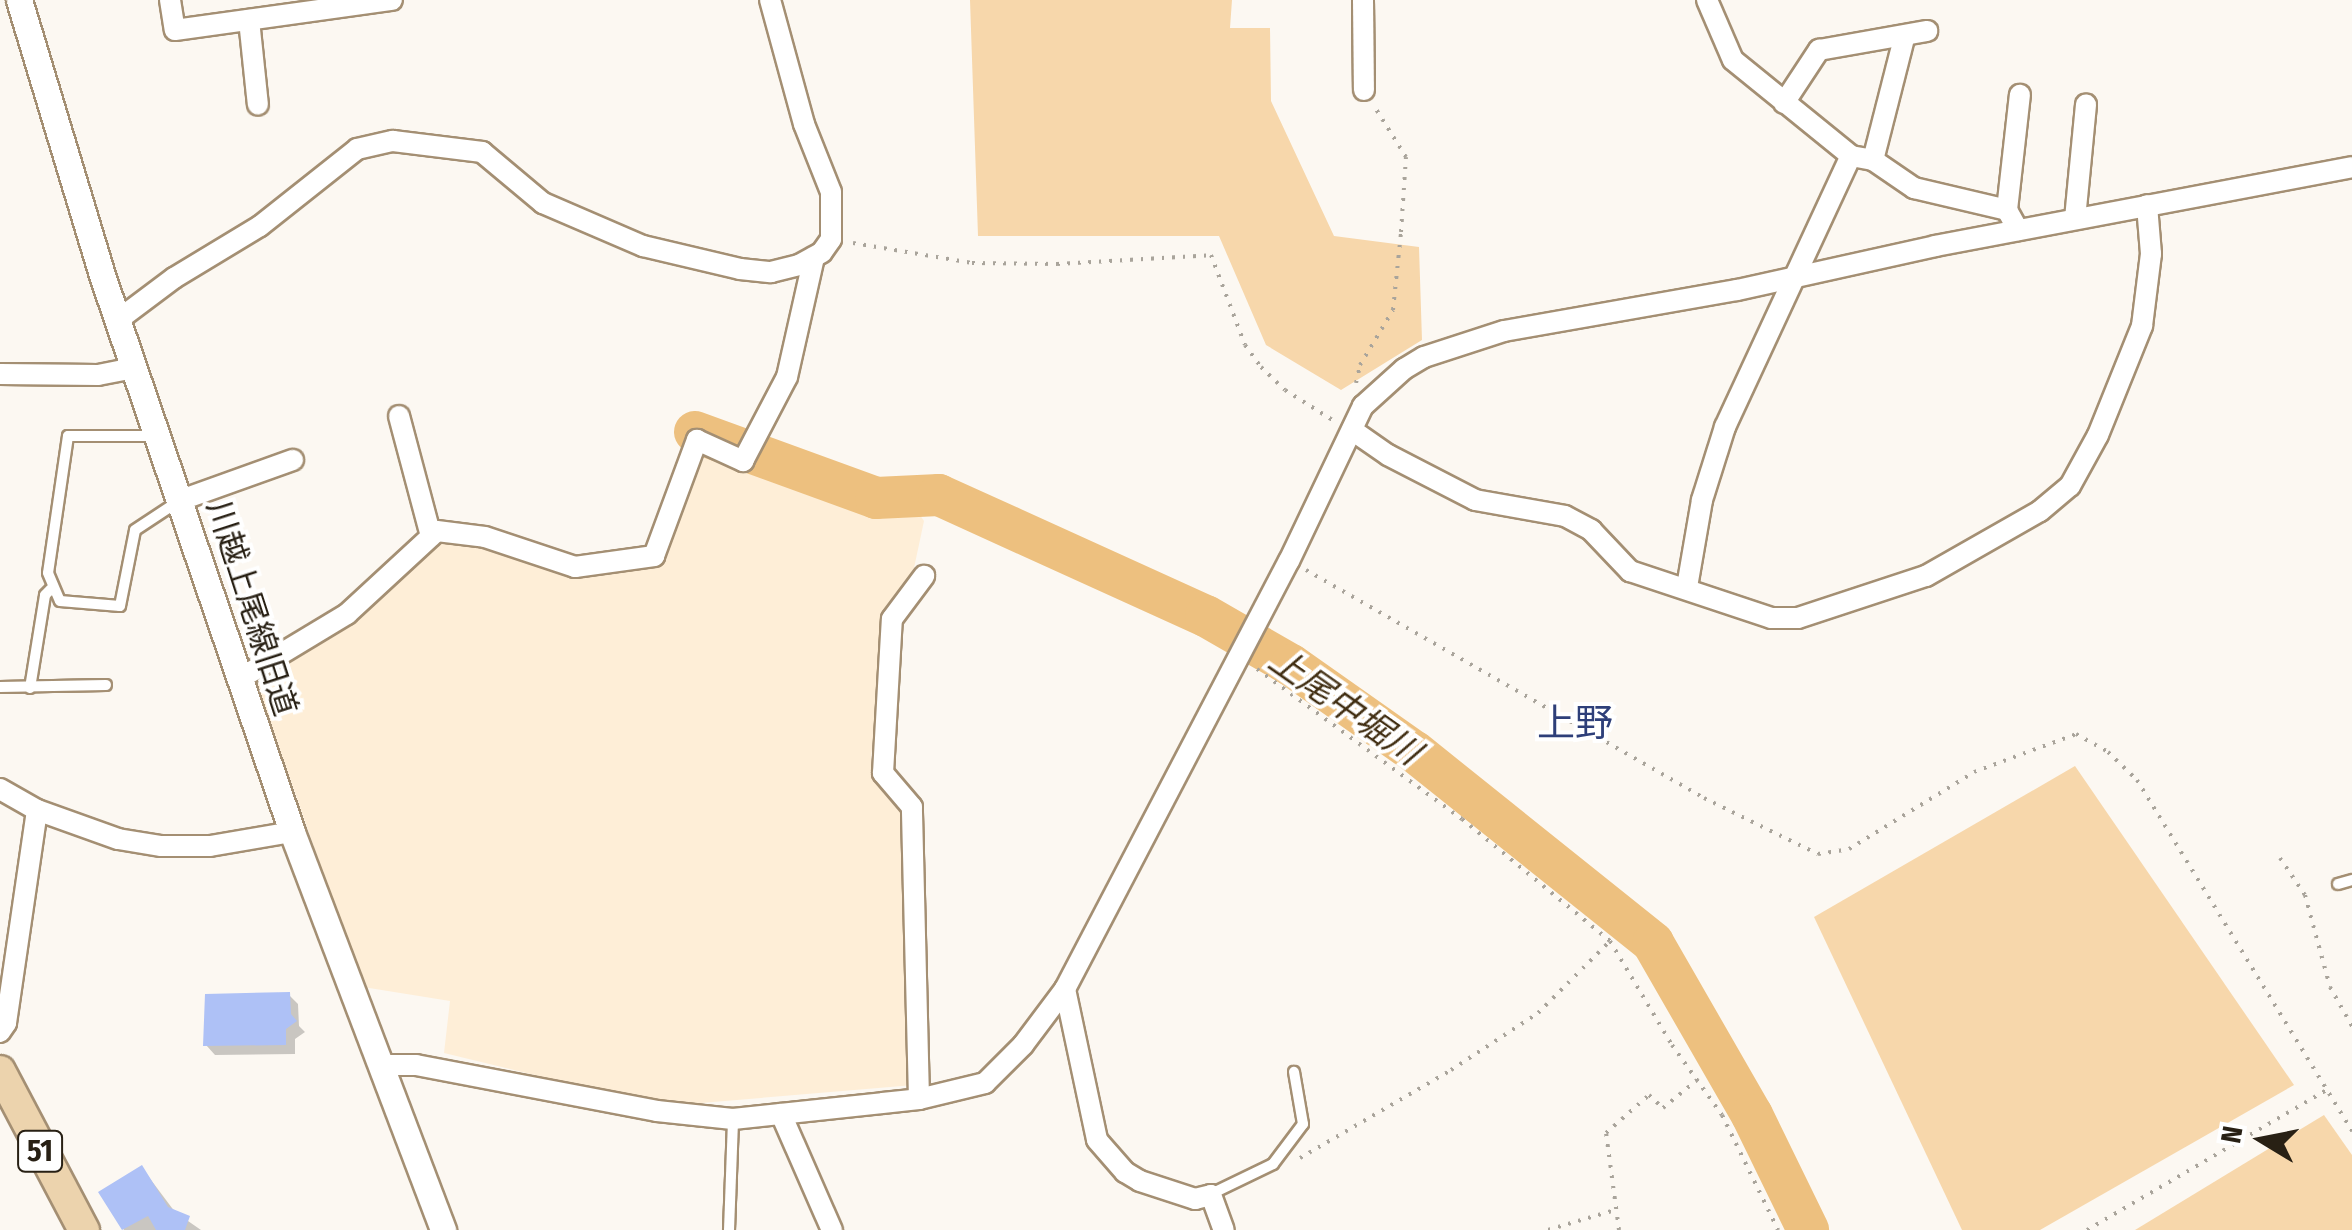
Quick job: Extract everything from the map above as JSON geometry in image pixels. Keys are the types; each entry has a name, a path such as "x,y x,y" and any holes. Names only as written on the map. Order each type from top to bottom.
{"main road":[{"name":"51","path":"0,1071 84,1230"}],"street":[{"name":"川越上尾線旧道","path":"19,0 118,320 292,832 443,1230"},
{"path":"170,0 175,30 392,0"},
{"path":"118,320 174,278 260,226 357,149 393,141 482,152 542,203 643,246 740,270 771,272 814,256 830,239 832,192 804,124 770,0"},
{"path":"1363,0 1364,90"},
{"path":"1707,0 1733,60 1851,156 1872,160 1914,188 2007,210"},
{"path":"249,20 258,106"},
{"path":"1784,103 1819,50 1927,32"},
{"path":"1872,160 1904,38"},
{"path":"2018,230 2007,210 2020,94"},
{"path":"2075,219 2086,105"},
{"path":"1687,587 1702,500 1725,427 1851,156"},
{"path":"379,1064 416,1064 657,1111 733,1119 920,1098 984,1083 1023,1045 1065,989 1288,561 1363,406 1404,368 1463,342 2352,167"},
{"path":"1352,430 1475,500 1565,516 1591,530 1630,572 1687,587 1772,618 1798,618 1926,576 2040,511 2070,486 2086,458 2142,326 2151,254 2147,205"},
{"path":"241,678 348,614 438,530 485,537 575,568 654,556 697,440 743,461 788,377 814,256"},
{"path":"0,374 98,375 134,368"},
{"path":"399,416 432,536"},
{"path":"181,500 293,460"},
{"path":"920,1098 912,807 884,772 892,619 924,576"},
{"path":"0,789 37,810 118,840 161,846 210,846 292,832"},
{"path":"0,1032 6,1023 37,810"},
{"path":"1065,989 1097,1140 1125,1172 1140,1181 1195,1200 1211,1195 1224,1230"},
{"path":"781,1114 832,1230"}],"lane":[{"path":"158,436 68,436 48,573 51,588 60,601 120,606 135,530 181,500"},
{"path":"30,688 45,594 51,588"},
{"path":"0,687 106,685"},
{"path":"2338,884 2352,880"},
{"path":"1211,1195 1272,1164 1303,1124 1294,1072"},
{"path":"728,1230 733,1119"}],"path":[{"path":"1363,406 1356,396 1360,365 1393,310 1406,157 1364,90"},
{"path":"830,239 972,263 1058,264 1211,255 1229,310 1261,368 1285,390 1352,430"},
{"path":"1288,561 1704,798 1818,854 1848,850 1974,772 2076,734 2108,752 2138,780 2352,1131"},
{"path":"1243,643 1610,942 1722,1116 1778,1230"},
{"path":"2280,858 2305,895 2330,986 2352,1026"},
{"path":"1272,1164 1304,1156 1538,1013 1610,942"},
{"path":"1619,1230 1606,1133 1649,1095 1663,1108 1696,1080"},
{"path":"2088,1230 2327,1090"},
{"path":"1548,1230 1615,1210"}],"shaded area":[{"path":"970,0 1232,0 1230,28 1270,28 1271,101 1334,236 1419,247 1422,340 1341,390 1266,345 1219,236 978,236"},
{"path":"705,455 872,512 918,512 924,521 914,568 888,611 871,758 879,783 904,812 914,1085 689,1104 584,1087 444,1053 450,1001 363,987 258,687 261,673 443,542 483,547 567,575 659,562"},
{"path":"2075,766 2294,1085 2040,1230 1962,1230 1814,917"},
{"path":"2324,1115 2352,1155 2352,1230 2135,1230"}],"building":[{"path":"290,992 291,1014 297,1021 286,1029 286,1045 203,1046 205,994"},
{"path":"142,1165 168,1207 190,1216 185,1230 156,1230 148,1216 122,1230 98,1192"}],"waterway":[{"name":"上尾中堀川","path":"695,432 876,498 939,495 1206,616 1291,665 1415,752 1653,943 1752,1115 1808,1230"}],"district":[{"name":"上野","path":"1575,724"}]}
